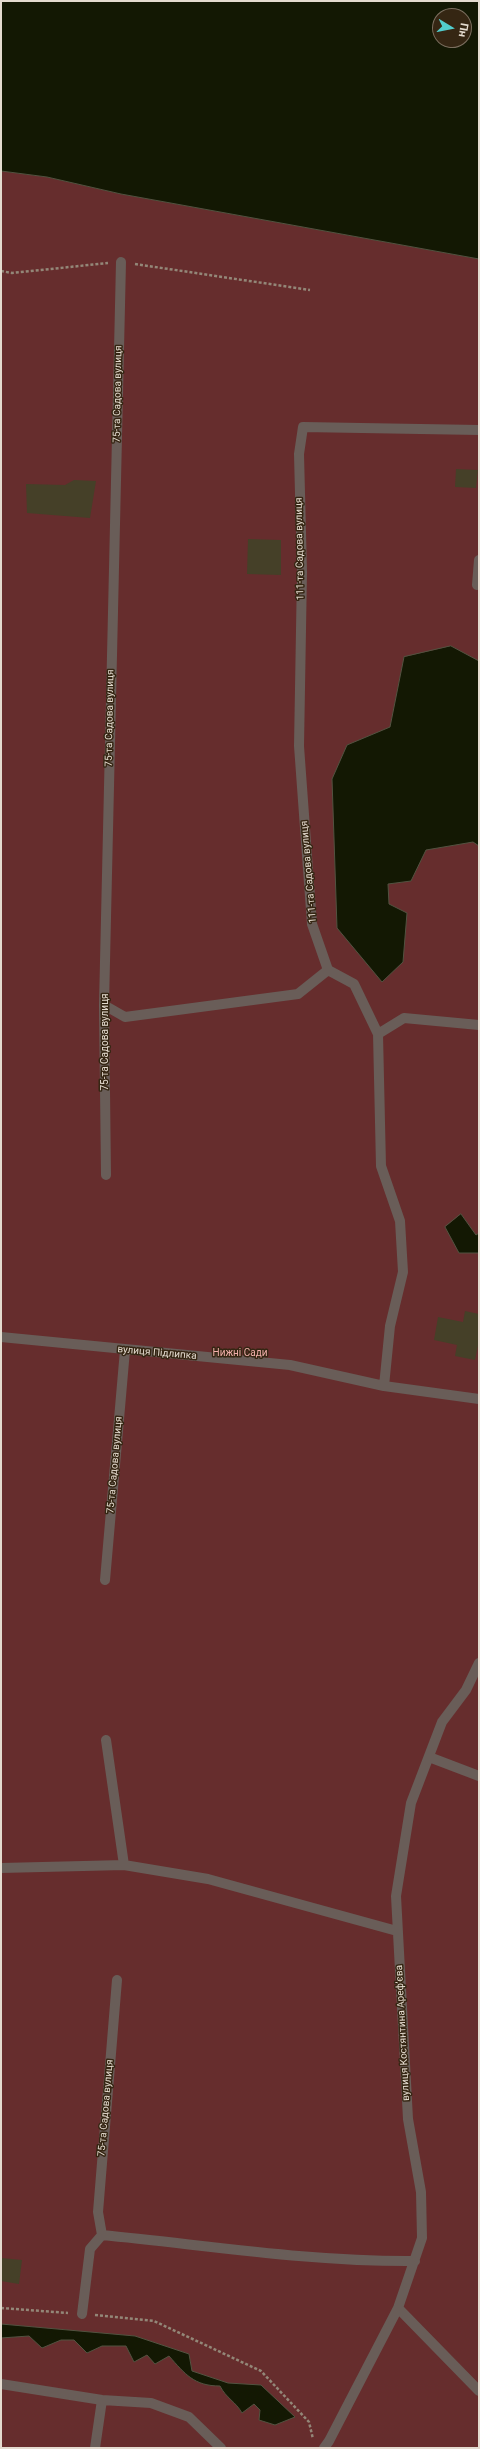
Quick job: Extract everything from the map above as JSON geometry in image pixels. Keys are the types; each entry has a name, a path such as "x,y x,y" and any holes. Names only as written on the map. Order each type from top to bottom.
{"street":[{"name":"75-та Садова вулиця","path":"106,1175 104,1005 121,262"},
{"name":"111-та Садова вулиця","path":"328,970 312,924 299,746 302,572 298,454 303,427 479,430"},
{"path":"478,585 479,560"},
{"path":"104,1005 125,1017 298,994 328,970 354,984 378,1034 381,1166 400,1221 403,1272 390,1326 384,1386"},
{"path":"378,1034 404,1018 479,1025"},
{"name":"вулиця Підлипка","path":"1,1337 290,1365 384,1386 479,1399"},
{"name":"75-та Садова вулиця","path":"105,1580 125,1350"},
{"name":"вулиця Костянтина Арефʼєва","path":"324,2448 329,2442 398,2308 422,2238 421,2192 408,2119 396,1896 411,1803 442,1722 466,1690 479,1663"},
{"path":"106,1740 124,1865"},
{"path":"429,1757 479,1776"},
{"path":"1,1868 124,1865 208,1879 397,1931"},
{"name":"75-та Садова вулиця","path":"102,2235 98,2212 117,1980"},
{"path":"82,2314 90,2249 102,2235 300,2255 384,2261 415,2261"},
{"path":"398,2308 479,2391"},
{"path":"1,2384 102,2400 151,2402 189,2417 221,2448"},
{"path":"95,2448 102,2400"}],"path":[{"path":"1,271 12,272 121,262 310,290"},
{"path":"1,2308 154,2321 261,2371 309,2422 314,2441"}],"green space":[{"name":"Нижні Сади","path":"1,171 47,177 121,194 479,259 479,2448 1,2448"}],"shaded area":[{"path":"1,1 479,1 479,259 121,194 47,177 1,171"},
{"path":"451,646 479,661 479,846 473,842 426,850 411,881 388,884 389,904 407,913 403,962 382,982 337,928 332,779 347,745 390,727 404,657"},
{"path":"461,1214 476,1235 479,1233 479,1253 459,1253 445,1227"},
{"path":"1,2324 135,2336 189,2354 192,2371 228,2383 261,2385 295,2417 275,2425 259,2420 260,2410 254,2404 242,2413 220,2386 203,2384 191,2378 169,2356 155,2364 147,2355 134,2362 126,2346 102,2346 87,2353 74,2340 61,2340 42,2348 29,2336 1,2338"}],"building":[{"path":"456,469 478,470 476,488 455,487"},
{"path":"74,480 96,481 90,518 27,513 26,484 65,485"},
{"path":"248,539 281,540 281,575 247,574"},
{"path":"465,1311 479,1314 479,1341 475,1360 455,1356 457,1345 434,1340 438,1317 463,1322"},
{"path":"1,2258 22,2260 19,2284 1,2281"}]}
